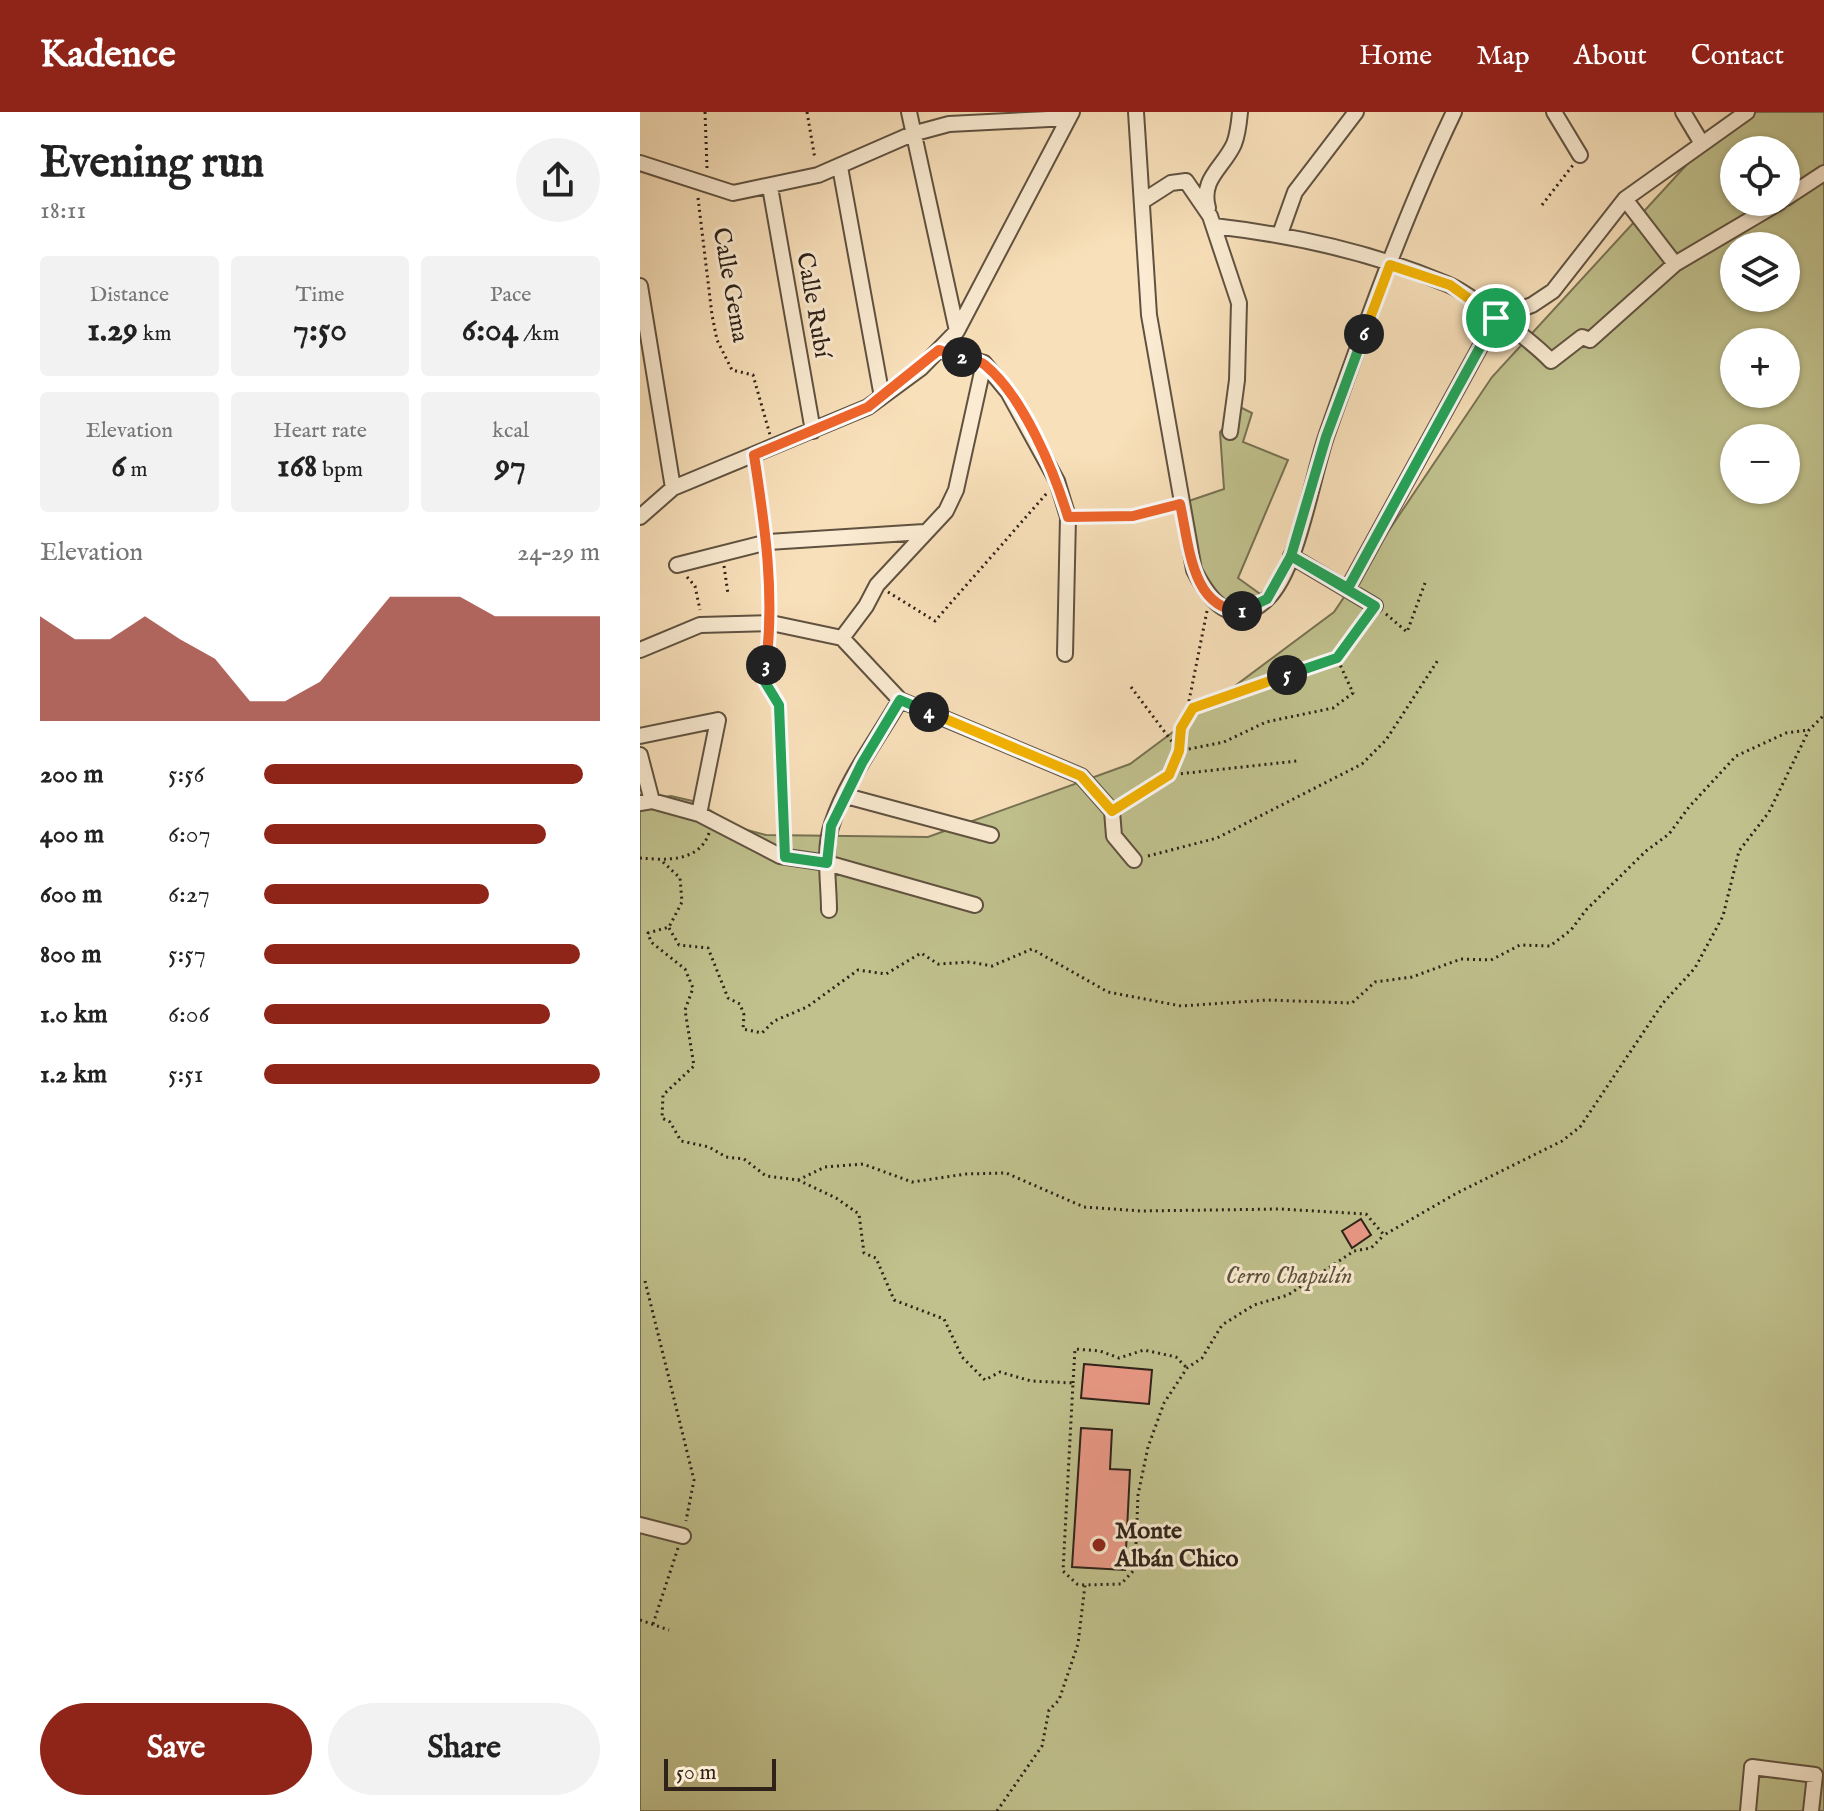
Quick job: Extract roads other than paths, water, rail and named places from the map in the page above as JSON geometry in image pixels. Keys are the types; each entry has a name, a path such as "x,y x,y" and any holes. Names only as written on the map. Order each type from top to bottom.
{"street":[{"path":"909,112 957,331"},
{"path":"1136,112 1149,315 1180,504 1194,570 1210,599 1227,611 1246,611 1267,599 1291,556 1326,437 1390,265 1454,112"},
{"path":"1230,432 1237,380 1239,303 1204,196 1209,178 1235,142 1240,112"},
{"path":"1280,234 1295,192 1356,112"},
{"path":"1554,112 1580,155"},
{"path":"1683,112 1701,142"},
{"path":"1348,588 1496,318 1532,305 1553,291 1625,199 1747,112"},
{"path":"640,163 733,193 818,175 912,134 949,124 984,116 1069,114 957,331 939,350 882,397 813,431 673,488 640,517"},
{"path":"840,167 882,397"},
{"path":"1800,189 1824,173"},
{"path":"1143,201 1171,183 1186,181 1212,221 1280,234 1450,285 1529,340 1551,361 1582,337 1590,340 1675,264 1756,216"},
{"name":"Calle Rubí","path":"770,187 813,431"},
{"path":"1625,199 1675,264"},
{"path":"640,286 673,488"},
{"path":"939,350 984,363 1008,392 1057,481 1068,517 1065,654"},
{"path":"842,638 877,585 946,511 956,490 984,363"},
{"path":"677,565 768,542 924,532"},
{"path":"1291,556 1375,606"},
{"path":"640,650 700,625 771,623 842,638 900,700 1081,776 1112,811 1114,836 1134,860"},
{"path":"829,910 827,863 831,826 900,700"},
{"path":"640,736 718,720 706,818"},
{"path":"640,755 646,802 706,818 785,857 827,863 975,905"},
{"path":"846,796 991,835"},
{"path":"640,1525 683,1536"},
{"path":"1748,1811 1752,1767 1815,1775 1811,1811"}],"place":[{"name":"Monte Albán Chico","path":"1099,1545"}],"park label":[{"name":"Cerro Chapulín","path":"1289,1276"}]}
